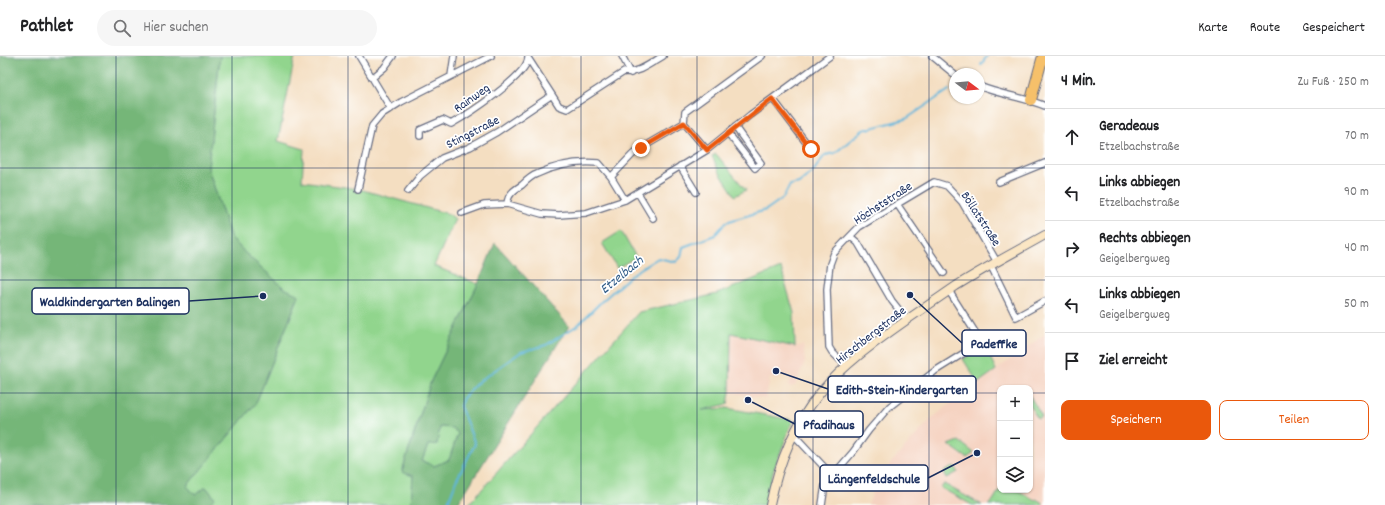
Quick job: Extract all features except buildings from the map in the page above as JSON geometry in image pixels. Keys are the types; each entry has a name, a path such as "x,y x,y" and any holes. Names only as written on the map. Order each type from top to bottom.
{"highway":[{"path":"1031,100 1043,56"}],"street":[{"path":"359,56 391,109"},
{"path":"372,78 384,68 393,56"},
{"path":"451,76 454,56"},
{"path":"358,189 372,126 382,114 401,102 491,56"},
{"path":"622,56 631,73"},
{"path":"527,57 559,106 567,109 624,72 631,73 663,56"},
{"path":"707,150 684,123 685,112 762,56"},
{"path":"462,213 484,205 507,204 542,214 559,215 586,213 625,200 707,150 830,56"},
{"path":"932,56 949,70"},
{"name":"Rainweg","path":"420,136 420,130 443,120 452,124 473,111 520,72 527,63 527,57"},
{"path":"985,88 1031,100 1045,106"},
{"name":"Stingstraße","path":"408,192 420,176 442,158 470,147 497,132 552,95"},
{"path":"772,99 811,149"},
{"path":"611,177 633,154 641,148 684,123"},
{"path":"728,133 755,168 762,163 735,128"},
{"path":"507,204 508,197 513,191 536,174 554,167 584,162 599,163 611,177 625,200"},
{"path":"999,182 1045,163"},
{"path":"680,166 696,192"},
{"name":"Höchststraße","path":"846,366 829,347 827,289 830,264 834,253 859,227 934,182 947,186"},
{"name":"Böllatstraße","path":"947,186 962,202 994,264 1016,317 1045,301"},
{"path":"638,193 653,218"},
{"path":"897,204 944,274"},
{"name":"Hirschbergstraße","path":"770,505 773,487 782,459 794,435 820,393 846,366 878,340 949,291 1045,235"},
{"path":"851,237 858,243 892,301 907,320"},
{"path":"822,505 827,482 889,407 935,371 972,348 975,342 975,332 949,291"},
{"path":"794,435 825,468 827,482"}],"shaded area":[{"path":"731,333 795,347 803,345 805,362 795,386 788,387 791,376 780,374 778,380 770,378 766,399 730,392"},
{"path":"1045,334 1045,505 868,505 872,494 891,463 930,420 971,387"}],"green space":[{"path":"0,56 220,56 208,168 230,236 245,253 284,288 299,295 256,403 187,486 195,495 206,487 215,498 208,505 0,505"},
{"path":"220,56 295,56 278,141 304,149 302,181 359,189 449,214 455,219 434,266 478,284 431,381 402,471 413,476 411,505 208,505 215,498 206,487 195,495 187,486 256,403 299,296 284,288 245,253 230,236 208,168"},
{"path":"716,154 746,190 735,196 718,170 712,156"},
{"path":"621,231 636,257 617,268 602,243"},
{"path":"495,243 569,326 457,505 411,505 413,476 402,472 431,381 478,284","holes":["440,427 452,428 458,433 449,460 434,466 422,461 428,445 437,444"]},
{"path":"781,268 794,313 795,347 731,333 730,392 728,404 702,410 727,408 793,420 773,472 765,505 468,505 639,312 717,294"},
{"path":"985,346 996,370 978,383 963,359"},
{"path":"1033,401 1042,417 1038,419 1033,411"},
{"path":"440,427 452,428 458,433 449,460 434,466 422,461 428,445 437,444"},
{"path":"959,441 974,453 967,458 949,445"},
{"path":"955,466 958,472 947,478 944,472"},
{"path":"944,484 982,505 972,505 941,488"},
{"path":"998,493 1022,493 1043,503 1042,505 988,505 992,502"}],"waterway":[{"name":"Etzelbach","path":"981,65 987,56"},
{"name":"Etzelbach","path":"447,505 456,481 475,444 460,406 463,398 478,382 521,352 546,345 578,325 602,301 634,273 658,258 676,262 681,257 683,247 715,235 726,222 766,210 783,198 790,185 799,183 812,173 825,155 835,153 863,130 906,119 949,90"}],"place":[{"name":"Padeffke","path":"910,295"},
{"name":"Waldkindergarten Balingen","path":"263,296"},
{"name":"Edith-Stein-Kindergarten","path":"776,371"},
{"name":"Pfadihaus","path":"748,400"},
{"name":"Längenfeldschule","path":"977,453"}],"route":[{"path":"641,148 684,123 707,150 772,99 811,149"}]}
